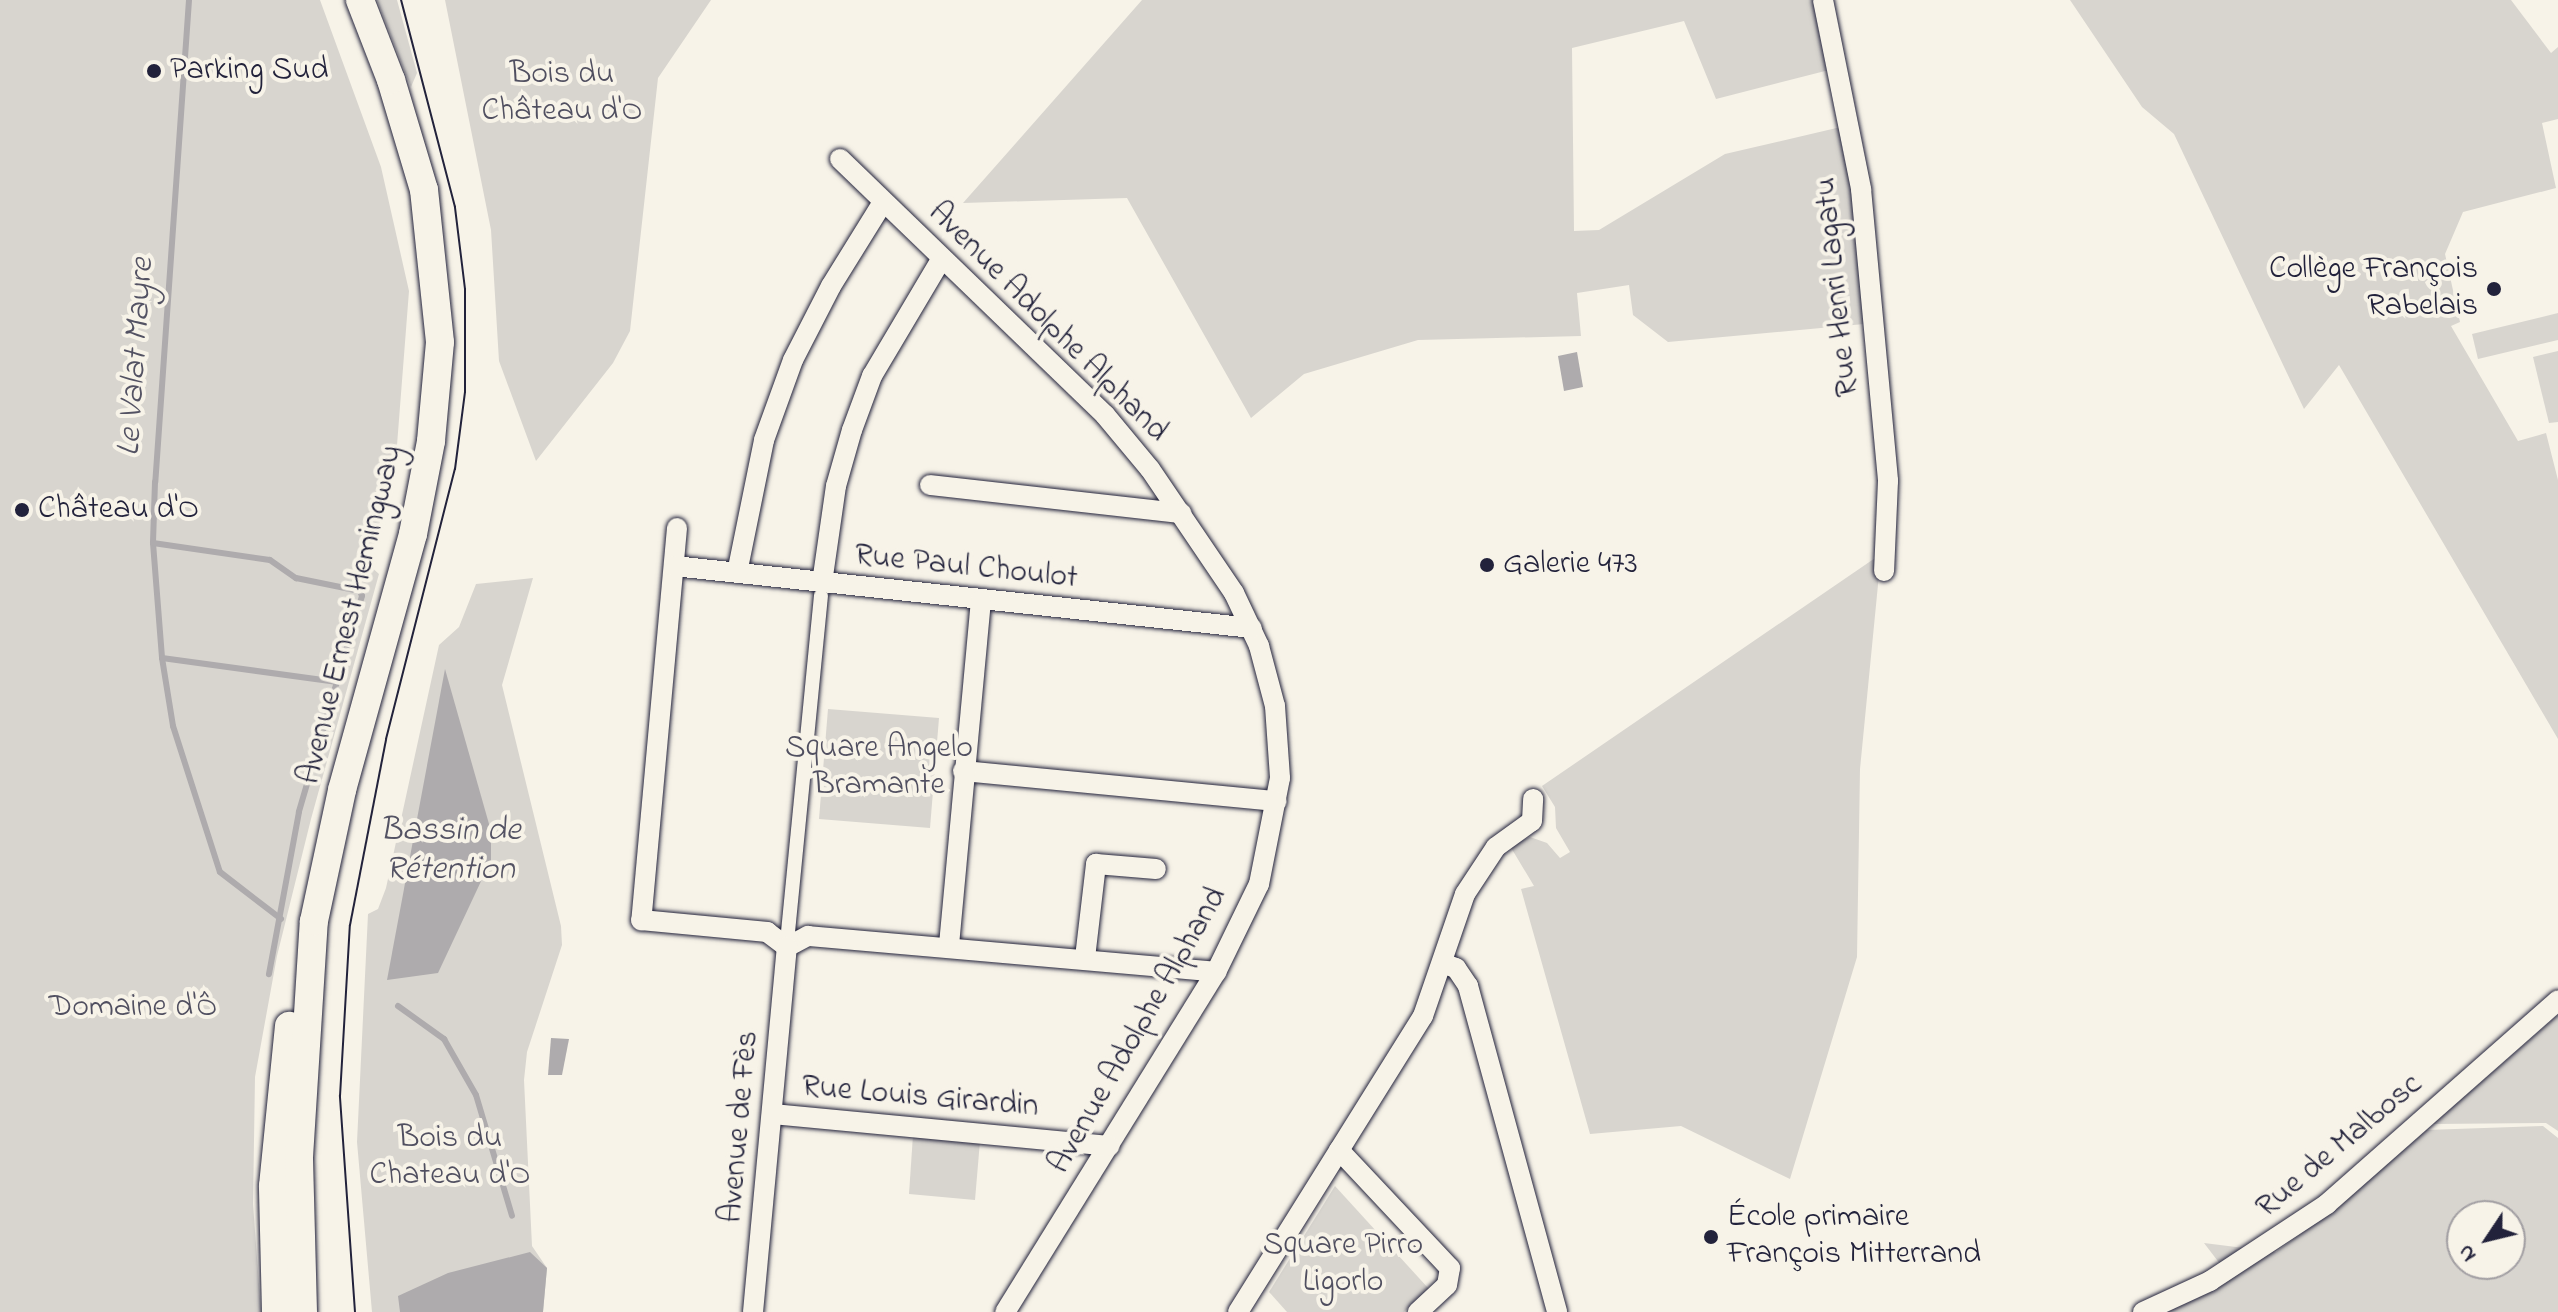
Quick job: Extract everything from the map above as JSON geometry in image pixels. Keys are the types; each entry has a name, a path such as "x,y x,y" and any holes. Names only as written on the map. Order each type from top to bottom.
{"main road":[{"name":"Avenue Ernest Hemingway","path":"303,1312 299,1157 314,921 342,790 411,545 437,395 438,295 426,201 409,133 360,0"},
{"name":"Avenue Ernest Hemingway","path":"276,1312 273,1186 281,1086 300,949 314,921"}],"street":[{"name":"Rue Henri Lagatu","path":"1823,0 1861,189 1888,481 1884,571"},
{"name":"Avenue Adolphe Alphand","path":"840,159 1105,415 1181,513 1252,628 1275,706 1277,801 1259,884 1216,972 1005,1312"},
{"path":"737,573 764,440 793,360 831,286 883,202"},
{"name":"Avenue de Fès","path":"753,1312 822,590 836,486 872,376 942,258"},
{"path":"930,485 1181,513"},
{"path":"677,528 641,920 767,932 788,939 808,936 949,945 1216,972"},
{"name":"Rue Paul Choulot","path":"674,566 737,573 822,590 981,600 1252,628"},
{"path":"949,945 981,600"},
{"path":"963,771 1277,801"},
{"path":"1241,1311 1423,1016 1465,894 1496,847 1532,821 1533,799"},
{"path":"1085,958 1096,864 1156,869"},
{"path":"1442,963 1456,968 1468,986 1557,1312"},
{"name":"Rue de Malbosc","path":"2143,1312 2210,1281 2327,1204 2558,1000"},
{"name":"Rue Louis Girardin","path":"772,1114 1109,1146"},
{"path":"1339,1150 1450,1268 1447,1285 1418,1312"}],"green space":[{"name":"Domaine d'Ô","path":"0,0 320,0 381,167 409,291 396,458 369,565 379,574 311,819 277,956 255,1077 253,1204 261,1312 0,1312"},
{"path":"377,0 397,0 417,73 411,87"},
{"name":"Bois du Château d'O","path":"445,0 711,0 658,78 630,331 613,363 536,461 499,361 491,230"},
{"path":"1142,0 1816,0 1833,69 1716,99 1684,21 1572,48 1574,231 1599,230 1725,154 1845,126 1864,324 1668,342 1633,315 1629,285 1577,293 1581,336 1418,340 1304,374 1251,418 1127,198 963,203"},
{"path":"2070,0 2511,0 2551,53 2558,47 2558,119 2542,123 2556,188 2463,212 2445,254 2460,322 2451,326 2518,441 2546,433 2558,480 2558,739 2339,365 2304,409 2174,134 2142,107"},
{"path":"2558,313 2558,340 2478,359 2472,334"},
{"path":"2558,351 2558,422 2549,423 2533,357"},
{"path":"1881,554 1860,769 1857,957 1790,1179 1681,1126 1590,1134 1521,889 1534,886 1510,846 1530,837 1547,843 1560,858 1570,852 1556,828 1555,807 1542,786"},
{"name":"Bois du Chateau d'O","path":"533,578 502,685 561,926 562,945 527,1052 524,1080 532,1246 547,1268 543,1312 372,1312 357,1142 368,914 378,909 386,888 439,645 459,627 476,584"},
{"name":"Square Angelo Bramante","path":"828,709 939,718 930,828 819,819"},
{"path":"2558,1015 2558,1131 2546,1123 2433,1124"},
{"path":"2543,1126 2558,1138 2558,1312 2161,1312 2230,1277 2204,1243 2276,1252 2339,1206 2426,1130"},
{"path":"913,1135 980,1141 975,1200 909,1194"},
{"name":"Square Pirro Ligorlo","path":"1335,1186 1429,1289 1404,1312 1287,1312 1269,1292"}],"water":[{"path":"1577,352 1583,387 1564,391 1558,356"},
{"name":"Bassin de Rétention","path":"445,669 491,831 491,860 438,973 387,980"},
{"path":"551,1038 569,1039 562,1075 548,1075"},
{"path":"530,1252 547,1268 543,1312 400,1312 398,1296 448,1273"}],"waterway":[{"name":"Le Valat Mayre","path":"189,0 155,482 153,543 162,658 173,726 220,872 281,919"},
{"path":"153,543 270,560 296,578 360,591 362,596 299,812 269,974"},
{"path":"162,658 337,682"},
{"name":"Le Valat Mayre","path":"398,1006 444,1039 476,1095 512,1216"}],"tram line":[{"path":"355,1312 340,1096 350,925 386,739 455,469 465,392 465,289 455,207 401,0"}],"place":[{"name":"Parking Sud","path":"154,71"},
{"name":"Collège François Rabelais","path":"2494,289"},
{"name":"Château d'O","path":"22,510"},
{"name":"Galerie 473","path":"1487,565"},
{"name":"École primaire François Mitterrand","path":"1711,1237"}]}
